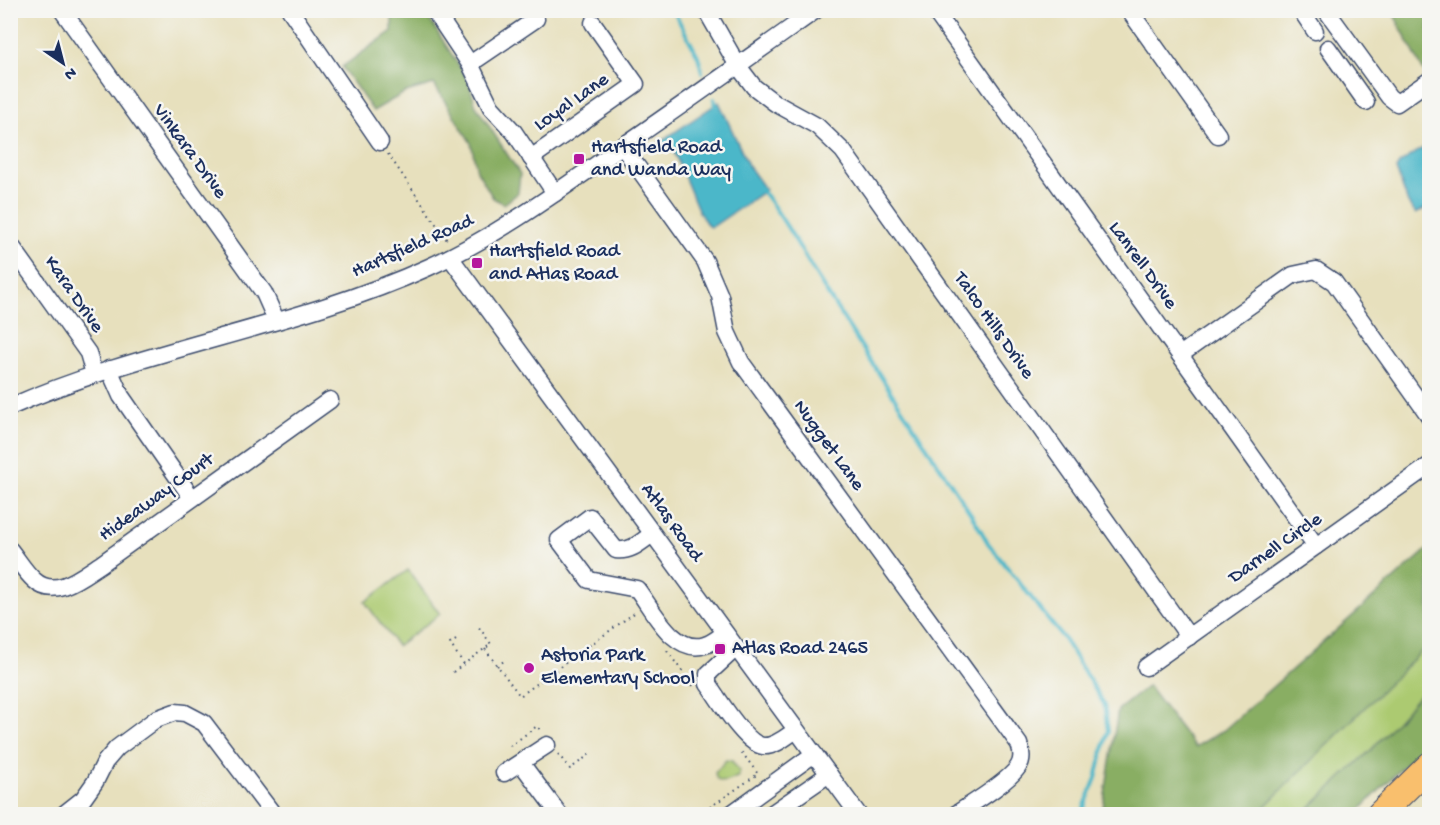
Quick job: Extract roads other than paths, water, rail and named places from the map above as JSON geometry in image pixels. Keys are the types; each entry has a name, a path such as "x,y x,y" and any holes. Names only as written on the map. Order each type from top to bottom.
{"highway":[{"path":"1380,814 1430,765"}],"street":[{"name":"Vinkara Drive","path":"62,10 264,293 276,320"},
{"path":"290,10 380,142"},
{"path":"434,10 470,64 491,107 514,132 555,193"},
{"path":"470,64 536,19 530,10"},
{"name":"Talco Hills Drive","path":"706,10 738,66 754,87 764,96 817,126 843,151 1189,637"},
{"name":"Hartsfield Road","path":"10,407 101,371 363,293 453,255 555,193 816,10"},
{"name":"Lanrell Drive","path":"934,10 1316,546"},
{"path":"1129,10 1218,135"},
{"path":"1301,10 1315,31"},
{"path":"1326,10 1389,97 1397,103 1430,80"},
{"name":"Loyal Lane","path":"531,158 636,84 592,23"},
{"path":"1328,48 1366,102"},
{"path":"1347,75 1364,63"},
{"name":"Nugget Lane","path":"623,147 705,261 720,296 727,332 741,362 1013,732 1019,744 1022,758 1018,766 956,814"},
{"name":"Kara Drive","path":"10,244 192,498"},
{"name":"Atlas Road","path":"453,255 652,534 858,814"},
{"path":"1180,355 1293,275 1316,270 1334,282 1430,417"},
{"name":"Hideaway Court","path":"10,550 37,583 46,587 59,588 69,584 101,564 330,400"},
{"name":"Darnell Circle","path":"1146,667 1430,465"},
{"path":"652,534 631,549 616,550 590,517 559,540 589,580 637,589 672,637 679,642 698,647 708,645 725,633"},
{"path":"736,648 708,674 708,684 749,740 763,746 777,742 796,730"},
{"path":"70,813 83,799 105,762 117,748 156,719 175,712 185,713 204,723 273,814"},
{"path":"504,773 547,745"},
{"path":"731,814 814,754"},
{"path":"521,763 559,814"},
{"path":"771,814 829,774"}],"water":[{"path":"719,102 748,165 766,190 712,227 708,226 699,212 674,152 669,147 662,148 659,143"},
{"path":"1429,144 1429,206 1416,214 1408,203 1396,169 1399,164"}],"waterway":[{"path":"673,10 698,56 702,72"},
{"path":"714,99 716,105"},
{"path":"763,192 988,543 1064,639 1104,704 1108,731 1084,814"}],"place":[{"name":"Hartsfield Road and Wanda Way","path":"579,159"},
{"name":"Hartsfield Road and Atlas Road","path":"477,263"},
{"name":"Atlas Road 2465","path":"720,649"},
{"name":"Astoria Park Elementary School","path":"529,668"}]}
